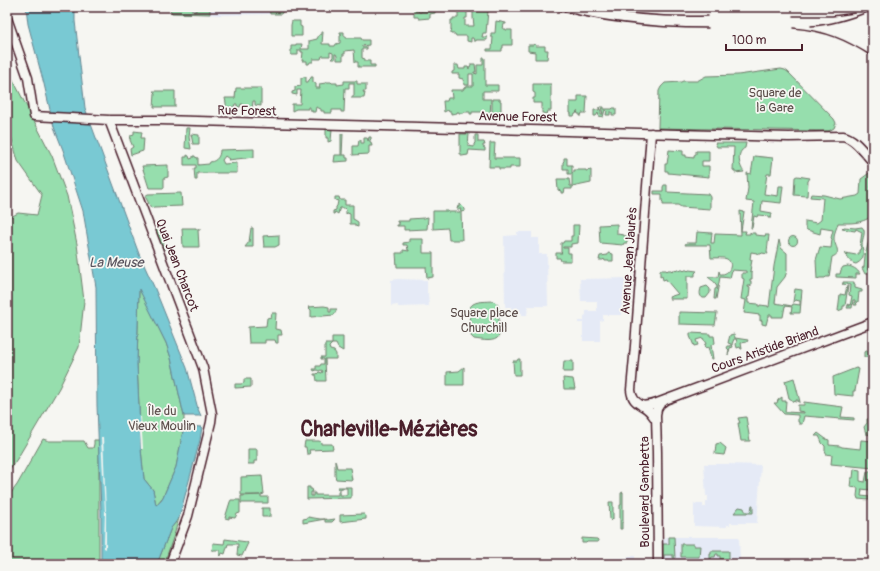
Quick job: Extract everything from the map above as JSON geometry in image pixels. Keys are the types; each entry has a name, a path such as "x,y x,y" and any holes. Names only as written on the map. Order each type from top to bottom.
{"main road":[{"name":"Rue Forest","path":"7,18 28,78 38,116 109,120 385,126"},
{"name":"Quai Jean Charcot","path":"109,120 203,368 212,414 188,516 170,564"},
{"name":"Avenue Forest","path":"385,126 791,137 843,136 852,140 873,162"},
{"name":"Avenue Jean Jaurès","path":"631,390 651,133"},
{"name":"Cours Aristide Briand","path":"642,406 665,400 873,322"},
{"name":"Boulevard Gambetta","path":"631,390 634,400 650,412 656,420"},
{"name":"Cours Aristide Briand","path":"657,409 665,400"},
{"name":"Boulevard Gambetta","path":"657,409 658,564"}],"shaded area":[{"path":"170,7 283,7 283,11 281,14 219,15 172,13"},
{"path":"517,232 532,232 532,238 539,238 539,254 547,254 548,306 528,306 527,315 511,312 511,307 505,307 504,236 517,235"},
{"path":"631,278 630,309 621,309 621,315 603,315 603,320 600,321 600,341 583,341 583,323 578,323 578,321 584,321 586,311 597,311 597,301 581,301 580,279"},
{"path":"391,280 427,280 429,306 391,306"},
{"path":"704,464 761,465 757,523 730,523 727,527 694,526 694,504 703,504 703,507 706,507 706,501 708,501 708,496 706,496"},
{"path":"666,537 739,537 740,561 767,561 767,564 663,564 663,540"},
{"path":"628,556 635,556 635,563 651,564 606,564 606,559 628,558"}],"green space":[{"path":"192,7 192,11 196,11 196,7 210,7 210,14 172,13 170,10 170,8"},
{"path":"269,7 283,7 283,11 281,14 270,14"},
{"path":"454,7 464,7 467,9 465,26 474,26 473,7 483,7 483,11 488,11 486,33 483,33 482,37 487,37 487,40 474,41 473,38 471,38 471,42 467,41 467,36 456,36 455,34 451,34 451,20 453,20 453,18 458,18 458,9 451,9"},
{"path":"414,9 418,9 419,12 435,11 435,13 430,14 430,18 419,19 418,17 414,17"},
{"path":"292,21 300,21 302,36 291,36"},
{"path":"496,21 506,23 504,24 503,29 512,30 512,45 503,45 502,51 487,51 487,49 492,49 493,37 491,37 491,33 495,33"},
{"path":"321,32 323,32 322,44 330,44 330,46 335,46 336,44 340,43 340,36 342,34 340,34 340,32 344,32 344,36 346,36 346,38 361,38 362,40 369,40 369,45 361,46 367,47 367,49 362,49 362,58 365,59 365,61 370,61 370,65 375,65 375,67 358,67 358,62 355,62 354,50 345,51 345,54 343,54 343,60 337,60 336,54 335,59 331,59 333,57 333,53 330,52 330,56 322,56 321,59 313,59 313,62 310,62 309,64 307,64 307,61 302,61 303,52 301,52 301,50 298,50 298,55 291,55 291,46 302,44 301,49 309,49 309,41 317,39"},
{"path":"534,44 536,46 545,46 545,50 548,50 547,59 535,59 535,52 528,51 528,45"},
{"path":"483,58 485,58 485,85 498,85 498,91 483,91 483,99 491,99 490,115 483,115 482,112 472,112 472,114 470,114 470,112 457,112 451,114 448,110 444,112 443,101 447,101 448,98 452,98 451,90 463,90 467,86 473,86 473,74 469,74 469,85 464,85 463,79 459,78 459,74 452,74 454,71 454,65 458,65 459,69 465,69 465,67 468,67 469,69 471,64 475,64 476,72 474,73 477,74 477,65 483,65"},
{"path":"7,68 52,156 67,196 77,244 84,301 79,347 59,388 17,459 7,473 7,219 18,213 37,215 42,195 18,161 7,122"},
{"name":"Square de la Gare","path":"781,69 788,72 834,119 836,123 834,128 829,131 658,128 659,91 665,83 697,81 706,76 738,75"},
{"path":"306,77 306,82 308,82 311,77 313,77 313,82 316,84 316,88 320,88 319,84 326,82 337,83 337,85 344,84 344,81 357,81 357,84 366,84 366,91 363,91 365,93 364,98 352,98 352,96 354,96 354,83 349,83 349,88 345,88 344,112 341,112 341,110 332,110 332,113 324,113 324,111 321,111 321,109 316,107 315,112 310,110 310,107 308,107 308,109 296,109 292,111 292,104 300,104 301,90 297,90 297,95 292,94 292,92 295,91 295,87 301,86 301,78"},
{"path":"533,84 551,84 551,111 548,111 547,114 542,113 542,103 533,103 535,93 533,92"},
{"path":"236,88 261,88 261,106 255,105 255,101 253,101 252,109 243,109 243,104 241,104 240,107 237,107 237,104 235,104 234,107 227,107 225,98 235,98"},
{"path":"153,91 175,91 175,107 154,107 155,93"},
{"path":"578,96 587,96 586,113 582,113 580,116 577,111 574,116 571,116 570,102 578,102"},
{"path":"492,99 500,99 501,113 492,113"},
{"path":"599,107 601,114 603,114 601,107 604,107 604,109 616,108 616,115 612,115 612,112 610,112 610,115 606,115 607,111 605,110 603,117 599,116 598,113 594,116 594,110 599,110"},
{"path":"186,128 190,128 189,137 191,149 185,148"},
{"path":"326,129 332,129 331,141 328,142 328,138 326,138"},
{"path":"134,131 142,132 141,138 144,138 143,151 131,155 130,149 133,147 130,140 131,135 134,134"},
{"path":"191,134 199,135 199,144 193,144"},
{"path":"341,134 343,134 342,155 346,155 348,161 334,162 335,155 341,155"},
{"path":"460,134 469,134 468,146 474,147 475,135 478,135 478,142 484,142 485,145 483,145 483,147 485,148 485,151 469,150 468,155 462,156 462,154 460,154"},
{"path":"369,137 371,137 370,142 372,146 369,146 369,154 353,155 353,146 358,146 359,140 361,140 361,143 364,143 364,138 367,138 368,141"},
{"path":"490,143 495,143 494,158 520,158 520,167 499,169 499,167 489,167"},
{"path":"715,143 746,143 745,148 739,156 744,172 735,173 733,170 734,147 717,147"},
{"path":"254,149 254,157 228,160 229,159 225,156 222,160 224,164 237,163 237,173 197,173 197,180 195,180 194,168 196,168 196,165 184,165 184,157 187,157 187,155 190,159 193,158 193,156 198,158 198,165 209,164 210,162 215,161 219,156 220,150"},
{"path":"669,150 683,151 683,155 686,155 686,157 694,158 696,151 709,151 709,161 702,161 702,166 709,166 709,177 668,173 668,171 665,171 665,164 667,164"},
{"path":"754,156 773,158 771,174 767,174 764,194 778,196 779,186 783,186 781,203 762,201 761,211 772,213 771,218 768,218 768,216 754,216 751,228 754,202 746,201 748,188 747,173 751,174"},
{"path":"564,158 567,158 567,165 572,165 572,173 574,170 591,170 591,183 572,187 572,189 565,189 564,193 561,193 561,191 558,190 557,179 569,179 570,186 572,186 572,174 568,174 568,169 563,169"},
{"path":"168,165 168,177 164,178 164,188 149,188 142,166"},
{"path":"872,171 873,185 871,186 871,192 873,192 873,216 860,222 838,223 834,234 837,253 832,257 829,277 817,279 816,260 820,247 831,248 833,230 821,228 820,234 807,230 805,227 805,221 817,223 821,220 823,198 810,197 811,194 824,195 840,199 857,196 860,194 861,179"},
{"path":"795,177 810,178 808,181 807,196 794,195"},
{"path":"664,185 667,185 667,192 708,194 710,197 710,209 681,207 678,205 663,205 662,194 654,194 654,191 663,191"},
{"path":"181,193 182,206 151,208 145,196 148,194"},
{"path":"335,197 339,197 340,200 345,200 345,205 353,205 353,219 358,222 358,227 355,226 355,224 350,224 350,214 346,214 346,210 344,208 340,208 338,214 335,212 333,214 333,211 336,210 338,201 335,200"},
{"path":"460,204 465,209 465,211 461,212 462,240 449,240 448,228 433,229 433,211 460,212 461,209 457,209"},
{"path":"740,211 744,212 741,231 746,231 745,234 750,234 750,232 755,233 755,235 769,235 768,254 757,254 751,252 750,259 752,260 750,271 752,272 752,279 750,279 751,286 748,286 750,288 749,297 747,299 748,303 769,307 779,240 781,248 787,253 787,271 785,277 777,287 775,303 792,306 793,304 800,305 800,301 795,300 793,302 795,289 802,290 800,313 791,313 792,307 785,306 783,317 772,317 772,315 769,315 766,325 762,324 762,320 760,321 760,315 744,313 746,300 741,299 744,279 742,278 742,273 746,273 746,271 732,270 730,278 720,277 716,299 714,299 715,289 717,286 708,277 718,277 719,271 720,274 726,273 730,268 729,261 724,258 711,258 710,245 685,245 686,243 696,243 697,232 712,233 711,243 714,243 715,234 741,235"},
{"path":"428,217 427,229 404,230 404,226 397,226 399,223 397,221 409,221 409,219"},
{"path":"617,224 617,234 627,236 627,243 624,243 623,245 600,243 599,225"},
{"path":"873,224 873,241 867,274 865,274 862,268 864,267 865,256"},
{"path":"573,225 579,225 578,243 571,244 571,247 563,247 568,248 568,253 571,253 571,261 561,261 560,258 556,258 556,253 562,253 561,243 564,241 571,241 571,236 573,236"},
{"path":"844,227 862,227 864,231 862,245 863,258 856,264 848,258 845,253 856,255 859,254 862,232 856,229 855,231 842,229"},
{"path":"182,228 200,229 198,230 199,247 183,247"},
{"path":"251,228 253,228 253,247 245,247 249,242"},
{"path":"154,229 163,229 164,250 162,250"},
{"path":"279,235 279,245 275,247 264,247 263,236"},
{"path":"793,236 798,241 793,246 788,241"},
{"path":"409,239 423,239 423,253 433,253 433,277 427,278 426,267 397,267 396,253 403,253 403,250 409,251 407,245 403,245 403,243 409,242"},
{"path":"608,253 613,254 613,261 605,261 604,259 599,260 600,256 608,255"},
{"path":"848,266 855,268 860,274 856,274 856,278 836,277 836,274 840,274 843,267"},
{"path":"660,270 697,271 695,276 687,276 687,299 670,299 669,297 678,294 666,279 663,280 662,276 660,277"},
{"path":"843,282 854,282 855,288 862,290 862,292 859,292 858,302 856,302 857,305 854,305 855,300 853,300 852,308 847,308 847,304 850,306 852,296 849,295 850,285 842,284"},
{"path":"707,286 710,289 710,293 706,298 703,298 700,295 701,288"},
{"path":"847,286 845,306 843,306 843,309 838,311 840,294 845,295"},
{"name":"Île du Vieux Moulin","path":"139,288 166,343 171,358 184,416 184,426 176,467 163,497 156,505 153,490 144,479 141,449 137,364"},
{"name":"Square place Churchill","path":"492,301 497,303 499,308 499,336 495,340 474,339 470,333 469,309 473,304"},
{"path":"308,307 329,307 329,312 331,312 331,309 337,309 334,315 311,317 311,310"},
{"path":"679,312 717,313 715,325 679,324"},
{"path":"272,313 276,313 275,329 281,330 282,335 278,335 278,343 276,343 275,340 265,340 265,343 249,343 248,327 266,326 267,318 271,317"},
{"path":"690,333 710,334 710,336 714,336 715,343 711,345 713,359 711,359 708,347 705,348 704,345 706,344 703,338 696,340 698,345 694,346"},
{"path":"734,334 735,338 748,340 747,342 741,343 741,349 740,347 737,348 736,339 734,339 732,344 733,347 730,348 728,355 729,350 727,348 728,346 731,346 731,344 728,343 730,335"},
{"path":"332,337 343,337 343,351 338,348 336,344 332,344"},
{"path":"325,344 332,344 329,347 330,350 334,351 336,354 336,359 325,359 326,381 317,381 316,375 314,374 319,372 322,373 323,371 314,371 313,369 316,369 316,366 324,364 324,359 321,359 321,357 325,357"},
{"path":"872,349 873,358 864,357 864,352"},
{"path":"520,359 520,375 514,375 513,361 517,361"},
{"path":"564,361 573,361 573,372 563,372"},
{"path":"464,367 464,385 447,385 447,372 459,371"},
{"path":"856,368 859,369 853,396 834,394 833,377"},
{"path":"563,378 573,379 575,389 564,389"},
{"path":"794,378 800,402 798,402 798,400 796,400 796,402 792,401 789,398 785,381"},
{"path":"244,379 251,379 251,387 235,388 235,384 244,383"},
{"path":"782,397 782,401 786,401 785,412 804,413 798,411 798,405 804,405 804,402 843,407 841,417 854,418 854,420 804,416 802,424 799,424 798,415 784,414 774,403 777,403"},
{"path":"746,417 750,441 741,441 738,423 740,423 738,418"},
{"path":"867,419 870,419 870,422 873,423 873,435 866,434 864,427 867,423"},
{"path":"818,433 829,440 829,445 842,447 860,449 861,440 873,441 873,468 831,464 832,455 826,454 825,446 819,436 815,436"},
{"path":"43,439 49,441 84,441 88,448 93,448 94,440 99,440 99,564 7,564 7,498 17,485"},
{"path":"305,441 319,441 321,444 332,444 333,449 309,450 310,454 307,454 306,447 304,447"},
{"path":"720,443 726,448 724,455 715,454 716,444"},
{"path":"248,449 257,449 257,461 254,461 254,464 248,464"},
{"path":"335,460 337,468 350,468 352,480 336,479"},
{"path":"854,469 860,470 860,481 865,482 867,472 873,471 873,485 871,485 870,490 861,489 861,496 870,497 869,500 858,499 858,488 850,487"},
{"path":"262,476 264,494 261,495 261,497 268,497 268,503 241,503 241,496 260,495 241,495 241,477"},
{"path":"307,487 312,489 313,492 311,492 311,496 313,496 313,493 315,493 315,495 338,495 338,492 340,491 340,495 347,495 347,488 338,489 338,487 351,487 351,498 307,499"},
{"path":"623,492 623,522 622,529 620,529 620,505 621,493"},
{"path":"231,500 240,500 240,513 237,514 235,518 229,517 229,519 225,518"},
{"path":"609,502 613,502 613,519 611,521"},
{"path":"752,505 753,513 734,513 739,507 744,508 746,512 751,511"},
{"path":"262,508 270,508 270,517 262,517"},
{"path":"364,514 366,519 340,522 340,515"},
{"path":"308,517 325,519 303,523 303,519"},
{"path":"179,518 164,564 157,564 171,528"},
{"path":"325,519 335,519 332,522 325,522"},
{"path":"669,537 674,537 675,558 673,558 673,555 664,555 663,558 663,544 669,544"},
{"path":"582,538 597,539 598,542 582,543"},
{"path":"225,539 248,543 242,556 237,555 238,544 228,544 225,554 222,553 221,556 220,550 212,551 213,543 224,544"},
{"path":"681,544 694,544 694,546 700,546 699,557 681,557"},
{"path":"711,551 729,551 729,559 720,559 720,556 716,554 715,557 710,559"},
{"path":"738,561 767,561 767,564 738,564"}],"water":[{"name":"La Meuse","path":"26,7 75,7 75,21 85,108 139,254 187,368 201,416 184,416 171,358 166,343 139,289 137,364 141,449 144,479 153,490 156,505 163,497 176,467 184,426 202,427 200,440 179,518 171,528 157,564 101,564 96,287 83,211 54,127 28,24"}],"pier":[{"path":"139,417 141,417 143,449 141,449"},
{"path":"101,437 103,437 106,549 104,548 105,512"}],"railway":[{"path":"547,7 587,17 627,24 708,28"},
{"path":"591,7 650,15 708,16"},
{"path":"811,26 843,21 873,10"},
{"path":"793,16 832,16 855,13"},
{"path":"793,28 815,31 835,37 853,45 873,57"}],"district":[{"name":"Charleville-Mézières","path":"389,429"}]}
